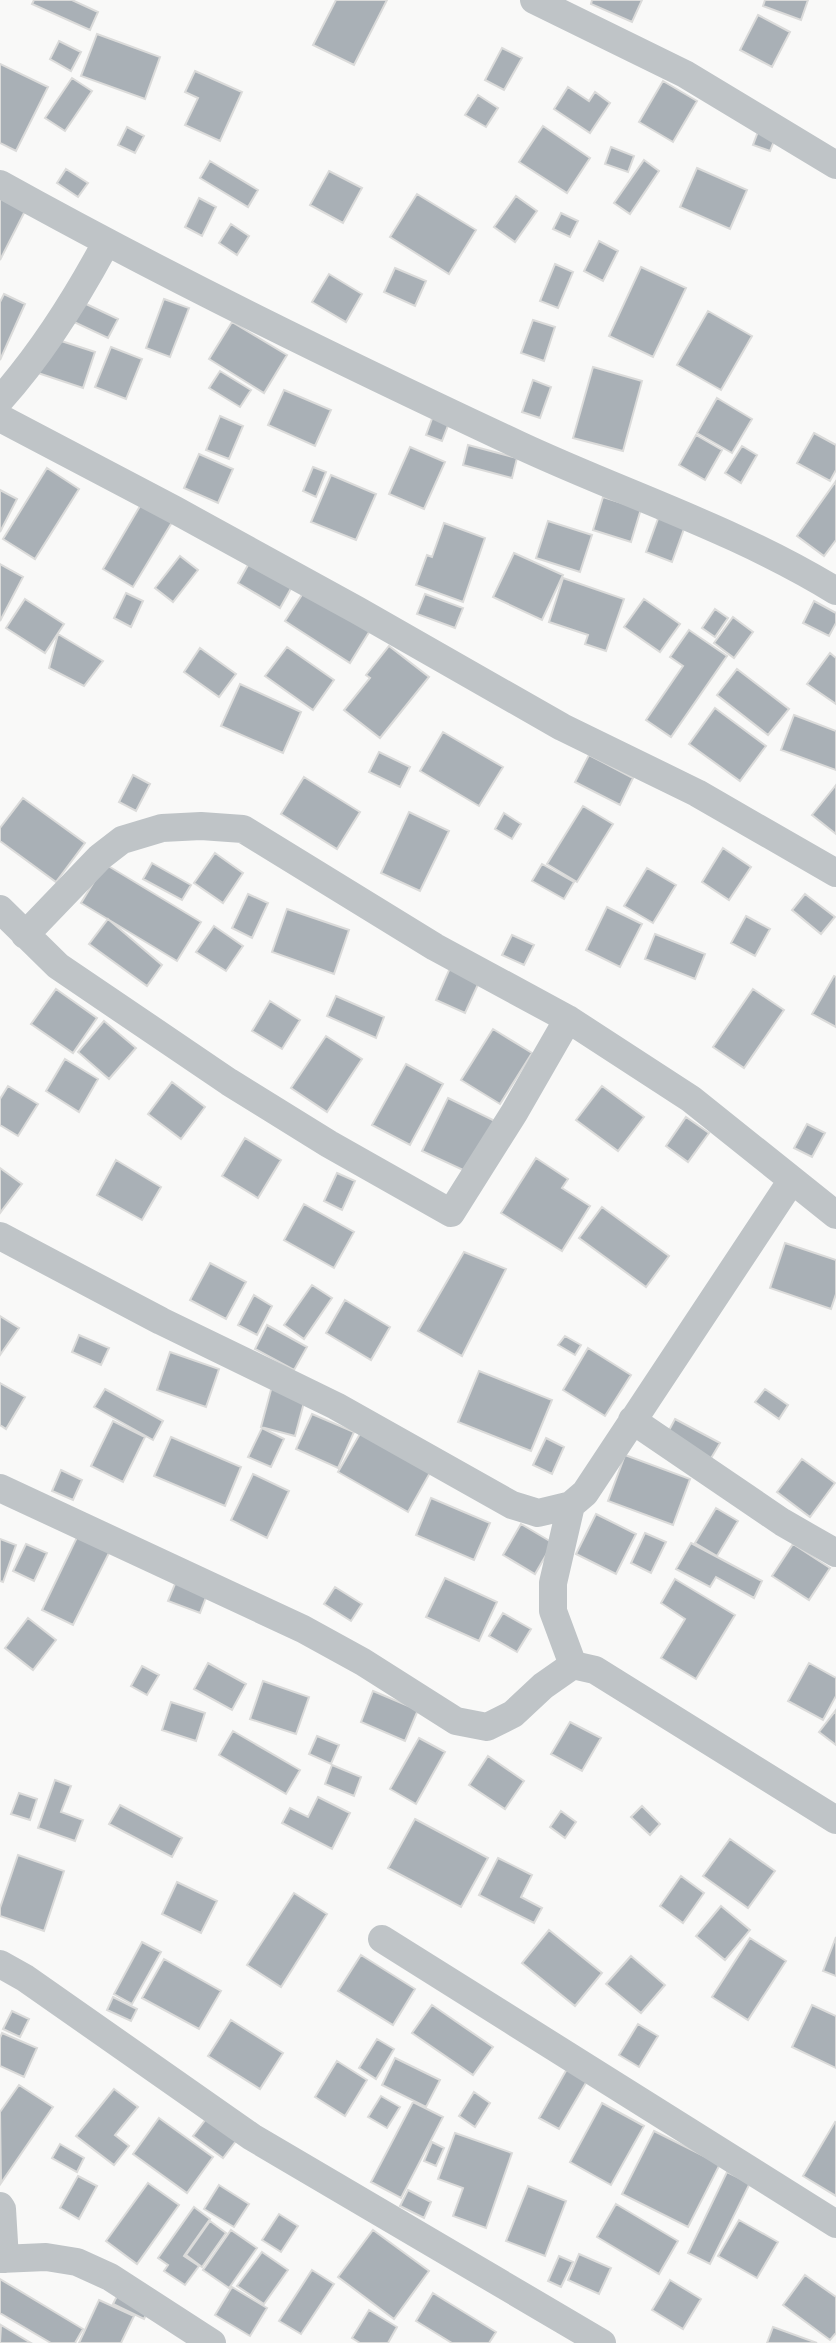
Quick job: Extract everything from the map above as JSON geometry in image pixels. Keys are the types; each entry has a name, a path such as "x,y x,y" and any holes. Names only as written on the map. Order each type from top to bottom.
{"street":[{"path":"534,0 685,74 836,166"},
{"path":"0,184 106,243 309,346 533,451 748,544 836,591"},
{"path":"0,400 25,372 85,283 106,243"},
{"path":"0,418 199,523 562,727 697,793 836,873"},
{"path":"25,935 100,857 122,840 162,828 201,826 243,829 435,947 568,1018 691,1099 836,1215"},
{"path":"0,909 58,966 229,1082 329,1144 451,1213 514,1113 568,1018"},
{"path":"0,1236 161,1321 336,1406 512,1505 538,1513 571,1505 584,1493 792,1180"},
{"path":"632,1420 782,1522 836,1553"},
{"path":"0,1488 303,1629 363,1662 456,1721 487,1727 513,1714 543,1686 573,1665 595,1670 836,1820"},
{"path":"571,1505 553,1583 552,1611 573,1665"},
{"path":"382,1938 836,2224"},
{"path":"0,1964 55,1999 252,2137 602,2343"},
{"path":"0,2206 3,2259 46,2257 77,2262 110,2277 212,2343"}],"building":[{"path":"34,0 72,0 98,12 90,30 32,4"},
{"path":"336,0 387,0 354,65 313,45"},
{"path":"592,0 642,0 632,22 591,4"},
{"path":"765,0 808,0 801,20 763,6"},
{"path":"758,15 790,32 772,67 740,50"},
{"path":"97,34 160,57 145,99 81,76"},
{"path":"59,41 81,52 71,71 50,59"},
{"path":"502,48 522,58 504,90 485,80"},
{"path":"0,64 48,87 16,151 0,143"},
{"path":"195,71 242,92 220,141 185,125 198,98 185,92"},
{"path":"72,78 92,91 65,131 45,118"},
{"path":"663,81 697,101 673,142 639,122"},
{"path":"568,87 589,101 595,92 610,103 590,133 554,109"},
{"path":"478,95 498,108 486,127 465,115"},
{"path":"543,126 590,158 567,193 519,162"},
{"path":"127,127 144,136 135,153 118,145"},
{"path":"759,129 776,136 770,151 753,145"},
{"path":"611,147 634,156 628,172 605,164"},
{"path":"644,160 659,171 630,214 614,203"},
{"path":"210,161 258,190 248,207 200,178"},
{"path":"697,168 747,190 730,229 680,207"},
{"path":"66,169 88,183 78,197 57,183"},
{"path":"329,171 362,188 343,223 310,205"},
{"path":"417,194 476,230 449,274 390,237"},
{"path":"516,196 537,211 515,242 494,227"},
{"path":"0,198 25,211 0,260"},
{"path":"199,198 216,207 202,236 185,227"},
{"path":"561,213 578,221 570,237 553,229"},
{"path":"231,224 249,236 237,255 219,243"},
{"path":"599,241 618,251 603,281 584,271"},
{"path":"555,264 573,272 558,308 540,301"},
{"path":"641,267 686,288 653,357 609,336"},
{"path":"395,268 426,281 415,306 384,292"},
{"path":"329,274 362,294 346,322 312,302"},
{"path":"4,294 25,304 0,360 0,302"},
{"path":"164,299 189,308 170,357 146,348"},
{"path":"84,303 118,319 108,338 74,322"},
{"path":"708,311 752,336 721,390 677,365"},
{"path":"533,320 555,327 544,361 521,353"},
{"path":"232,322 287,355 264,393 209,359"},
{"path":"46,336 95,352 83,388 35,372"},
{"path":"111,347 142,359 126,399 95,387"},
{"path":"593,367 642,381 623,451 573,438"},
{"path":"220,371 251,390 240,407 209,388"},
{"path":"533,380 551,387 540,418 522,412"},
{"path":"284,390 331,410 315,446 268,425"},
{"path":"717,398 752,419 732,453 697,433"},
{"path":"220,416 243,426 229,459 206,450"},
{"path":"433,416 449,423 442,441 426,435"},
{"path":"814,433 836,445 836,470 830,481 797,463"},
{"path":"696,435 722,450 705,480 679,465"},
{"path":"468,445 517,458 512,478 463,465"},
{"path":"742,446 757,455 741,483 725,473"},
{"path":"410,447 445,462 424,509 389,494"},
{"path":"199,454 233,469 218,503 184,488"},
{"path":"313,467 326,472 316,497 303,491"},
{"path":"47,468 79,489 35,559 3,539"},
{"path":"331,475 376,494 356,540 311,522"},
{"path":"836,481 836,540 824,556 797,536"},
{"path":"0,490 17,499 0,532"},
{"path":"603,497 641,509 631,542 593,530"},
{"path":"143,501 174,519 133,587 103,569"},
{"path":"659,516 685,526 672,562 646,552"},
{"path":"548,521 592,535 580,572 536,558"},
{"path":"444,523 485,538 463,602 416,585 427,555 432,557"},
{"path":"514,553 563,575 542,620 493,597"},
{"path":"180,556 198,570 173,602 155,588"},
{"path":"252,558 294,583 280,608 238,583"},
{"path":"0,564 23,577 0,621"},
{"path":"563,578 624,599 606,651 585,644 588,635 549,622"},
{"path":"307,587 371,629 350,663 285,621"},
{"path":"126,593 143,601 131,627 114,618"},
{"path":"425,594 463,608 455,628 417,614"},
{"path":"25,599 64,624 45,653 6,628"},
{"path":"644,599 680,624 660,652 624,627"},
{"path":"814,601 836,613 836,623 829,636 803,623"},
{"path":"715,609 728,618 715,637 702,628"},
{"path":"733,617 753,632 734,658 714,643"},
{"path":"689,630 727,656 671,737 646,720 683,666 670,657"},
{"path":"58,634 103,661 84,686 49,668"},
{"path":"389,646 429,677 380,738 344,710 370,678 366,675"},
{"path":"287,647 334,680 313,710 265,676"},
{"path":"200,648 236,674 219,697 184,672"},
{"path":"830,653 836,658 836,704 807,684"},
{"path":"737,669 789,709 768,735 717,695"},
{"path":"240,684 301,712 283,753 221,726"},
{"path":"715,708 766,746 740,781 689,744"},
{"path":"794,715 836,731 836,770 781,750"},
{"path":"443,732 503,767 479,806 420,771"},
{"path":"379,752 410,767 400,787 369,772"},
{"path":"589,755 633,778 620,805 575,782"},
{"path":"133,775 150,784 136,811 119,802"},
{"path":"304,777 360,812 337,849 281,814"},
{"path":"836,785 836,834 812,815"},
{"path":"23,798 85,843 56,882 0,841 0,828"},
{"path":"583,806 613,824 577,882 547,864"},
{"path":"409,812 449,831 420,891 381,873"},
{"path":"504,813 521,824 512,839 495,829"},
{"path":"723,848 751,867 729,900 702,882"},
{"path":"215,853 243,873 223,903 194,883"},
{"path":"152,863 191,885 182,900 143,879"},
{"path":"105,864 201,922 177,961 81,903"},
{"path":"542,864 574,882 564,899 532,881"},
{"path":"647,868 676,885 653,923 624,906"},
{"path":"248,894 268,903 252,938 232,928"},
{"path":"805,894 835,917 821,934 792,910"},
{"path":"607,907 642,924 620,967 586,950"},
{"path":"287,909 349,930 334,974 272,952"},
{"path":"746,916 770,929 755,956 731,943"},
{"path":"108,919 162,965 147,986 89,944"},
{"path":"214,926 243,946 226,971 196,952"},
{"path":"655,934 705,954 695,979 645,959"},
{"path":"512,935 534,945 524,965 502,955"},
{"path":"450,968 480,980 465,1013 436,1000"},
{"path":"834,976 836,977 836,1027 812,1014"},
{"path":"56,989 97,1018 73,1053 31,1024"},
{"path":"753,989 784,1010 744,1068 713,1047"},
{"path":"336,996 384,1017 376,1038 327,1016"},
{"path":"270,1001 300,1020 282,1049 252,1031"},
{"path":"104,1021 136,1048 109,1079 78,1052"},
{"path":"493,1029 532,1053 500,1104 461,1080"},
{"path":"326,1036 362,1059 327,1112 291,1088"},
{"path":"65,1059 98,1079 79,1112 46,1091"},
{"path":"406,1064 443,1084 410,1145 372,1125"},
{"path":"172,1082 205,1107 181,1139 148,1114"},
{"path":"8,1086 38,1104 18,1136 0,1125 0,1099"},
{"path":"602,1086 644,1117 618,1151 576,1120"},
{"path":"448,1098 501,1124 476,1176 422,1151"},
{"path":"686,1117 709,1133 688,1162 666,1146"},
{"path":"807,1124 825,1133 812,1157 794,1148"},
{"path":"245,1138 281,1160 258,1198 222,1176"},
{"path":"536,1158 568,1179 562,1188 590,1206 562,1251 501,1213"},
{"path":"116,1160 161,1187 142,1220 97,1195"},
{"path":"0,1168 22,1184 0,1213"},
{"path":"337,1173 355,1181 342,1210 324,1201"},
{"path":"304,1204 354,1232 334,1268 284,1240"},
{"path":"602,1207 669,1256 646,1287 579,1238"},
{"path":"785,1243 836,1260 836,1294 831,1309 770,1288"},
{"path":"464,1252 506,1269 462,1356 418,1331"},
{"path":"210,1263 246,1282 226,1319 190,1300"},
{"path":"312,1285 332,1298 304,1339 284,1325"},
{"path":"254,1295 272,1306 257,1335 238,1325"},
{"path":"345,1300 390,1327 371,1360 326,1333"},
{"path":"0,1316 19,1328 0,1355"},
{"path":"267,1325 307,1347 294,1370 255,1349"},
{"path":"79,1335 109,1348 101,1365 72,1352"},
{"path":"565,1336 581,1345 575,1355 558,1345"},
{"path":"588,1348 631,1375 605,1416 563,1390"},
{"path":"170,1352 219,1369 206,1407 157,1390"},
{"path":"479,1371 552,1400 531,1451 458,1422"},
{"path":"0,1383 25,1397 6,1429 0,1425"},
{"path":"272,1386 306,1395 295,1436 261,1427"},
{"path":"105,1389 163,1421 153,1440 94,1407"},
{"path":"765,1389 788,1405 779,1419 755,1402"},
{"path":"312,1414 354,1432 338,1468 296,1449"},
{"path":"675,1419 720,1443 710,1460 666,1436"},
{"path":"113,1421 145,1437 123,1482 91,1466"},
{"path":"262,1428 284,1439 271,1467 248,1457"},
{"path":"361,1432 431,1471 408,1512 338,1472"},
{"path":"171,1437 241,1467 225,1506 154,1476"},
{"path":"546,1438 564,1447 552,1474 533,1465"},
{"path":"625,1455 690,1479 673,1525 608,1501"},
{"path":"802,1459 835,1483 810,1517 777,1492"},
{"path":"61,1470 82,1480 73,1500 52,1491"},
{"path":"253,1474 289,1491 267,1538 231,1520"},
{"path":"431,1498 490,1523 474,1560 416,1535"},
{"path":"716,1508 738,1521 717,1556 695,1543"},
{"path":"596,1514 636,1534 616,1574 576,1554"},
{"path":"521,1524 553,1543 535,1574 503,1555"},
{"path":"80,1531 112,1547 73,1625 42,1610"},
{"path":"645,1533 666,1542 651,1573 631,1563"},
{"path":"0,1539 16,1545 3,1582 0,1581"},
{"path":"691,1543 762,1581 754,1598 716,1577 710,1587 676,1569"},
{"path":"26,1544 47,1553 34,1581 13,1571"},
{"path":"793,1544 830,1568 809,1600 772,1576"},
{"path":"445,1578 497,1602 479,1641 426,1617"},
{"path":"177,1579 208,1592 200,1613 168,1601"},
{"path":"675,1579 735,1615 696,1679 661,1658 685,1619 661,1603"},
{"path":"335,1587 362,1604 351,1621 324,1604"},
{"path":"503,1613 531,1629 517,1652 489,1636"},
{"path":"28,1618 56,1640 33,1670 5,1648"},
{"path":"208,1663 246,1684 232,1710 194,1689"},
{"path":"809,1663 836,1678 836,1696 823,1720 788,1701"},
{"path":"142,1666 159,1675 147,1695 131,1686"},
{"path":"263,1681 309,1697 296,1734 250,1719"},
{"path":"373,1691 418,1710 405,1741 361,1722"},
{"path":"171,1702 205,1713 196,1741 162,1730"},
{"path":"836,1710 836,1745 819,1732"},
{"path":"570,1722 601,1738 582,1771 551,1754"},
{"path":"233,1731 300,1770 286,1794 219,1755"},
{"path":"317,1736 339,1745 331,1764 309,1754"},
{"path":"419,1738 445,1752 416,1804 390,1789"},
{"path":"488,1756 524,1781 505,1809 469,1785"},
{"path":"332,1765 361,1777 354,1796 325,1784"},
{"path":"55,1780 71,1786 61,1812 83,1820 75,1841 38,1828"},
{"path":"19,1793 37,1799 30,1820 11,1814"},
{"path":"318,1797 350,1813 332,1849 282,1823 290,1808 308,1817"},
{"path":"120,1805 182,1838 172,1857 109,1824"},
{"path":"642,1806 660,1824 650,1835 631,1817"},
{"path":"561,1811 576,1822 565,1838 550,1827"},
{"path":"415,1819 488,1858 461,1907 388,1868"},
{"path":"730,1839 775,1871 748,1908 703,1876"},
{"path":"18,1855 64,1871 44,1931 0,1916 0,1908"},
{"path":"498,1858 532,1875 521,1897 542,1908 534,1923 479,1895"},
{"path":"681,1876 704,1893 683,1923 660,1906"},
{"path":"177,1882 217,1901 201,1933 162,1914"},
{"path":"294,1893 327,1914 281,1987 247,1965"},
{"path":"721,1906 750,1930 725,1960 696,1936"},
{"path":"549,1930 602,1973 575,2006 522,1963"},
{"path":"836,1937 836,1976 823,1971"},
{"path":"750,1938 786,1961 748,2020 712,1997"},
{"path":"142,1942 161,1952 132,2004 114,1994"},
{"path":"361,1955 415,1989 393,2025 338,1991"},
{"path":"631,1956 665,1985 641,2013 606,1984"},
{"path":"164,1959 221,1991 199,2029 142,1998"},
{"path":"113,1997 137,2009 131,2021 107,2010"},
{"path":"432,2005 493,2047 473,2075 412,2033"},
{"path":"812,2005 836,2016 836,2068 792,2047"},
{"path":"12,2011 29,2019 20,2037 3,2029"},
{"path":"231,2020 283,2053 260,2089 208,2056"},
{"path":"638,2024 658,2036 639,2067 619,2055"},
{"path":"2,2033 37,2048 24,2077 0,2066"},
{"path":"377,2039 394,2049 376,2079 359,2068"},
{"path":"395,2058 440,2080 426,2107 382,2085"},
{"path":"337,2061 367,2080 345,2116 315,2097"},
{"path":"567,2069 587,2081 559,2129 539,2118"},
{"path":"19,2085 53,2107 1,2183 0,2112"},
{"path":"114,2089 138,2107 115,2135 129,2146 114,2165 76,2136"},
{"path":"474,2092 490,2103 475,2127 459,2116"},
{"path":"381,2096 400,2107 387,2128 368,2117"},
{"path":"413,2102 443,2117 401,2198 371,2182"},
{"path":"602,2103 644,2126 611,2185 570,2162"},
{"path":"159,2118 213,2157 187,2193 133,2154"},
{"path":"206,2119 236,2141 223,2158 193,2136"},
{"path":"836,2123 836,2196 803,2176"},
{"path":"654,2131 720,2164 688,2227 622,2194"},
{"path":"455,2133 512,2153 486,2228 453,2216 463,2188 438,2179"},
{"path":"432,2142 444,2148 436,2166 424,2161"},
{"path":"60,2144 84,2158 77,2172 52,2158"},
{"path":"727,2172 750,2183 710,2264 688,2253"},
{"path":"78,2176 97,2186 79,2219 60,2208"},
{"path":"148,2183 179,2205 137,2264 106,2241"},
{"path":"219,2185 249,2204 234,2227 204,2209"},
{"path":"528,2186 566,2201 545,2256 506,2241"},
{"path":"408,2190 431,2202 424,2218 400,2206"},
{"path":"616,2204 678,2241 659,2274 597,2237"},
{"path":"194,2207 210,2219 184,2256 199,2266 185,2285 164,2271 168,2265 158,2258"},
{"path":"279,2214 298,2226 281,2252 262,2240"},
{"path":"739,2220 778,2242 757,2278 718,2256"},
{"path":"210,2221 226,2233 202,2267 186,2255"},
{"path":"231,2230 257,2248 229,2288 203,2270"},
{"path":"373,2230 429,2271 394,2319 338,2277"},
{"path":"262,2252 288,2270 264,2304 237,2286"},
{"path":"579,2254 611,2268 599,2294 568,2280"},
{"path":"559,2256 573,2262 561,2287 548,2281"},
{"path":"312,2270 334,2284 301,2334 279,2321"},
{"path":"805,2275 836,2297 836,2333 830,2340 783,2305"},
{"path":"0,2279 83,2329 75,2343 51,2343 0,2313"},
{"path":"670,2280 701,2299 683,2329 652,2310"},
{"path":"232,2287 267,2308 250,2336 215,2315"},
{"path":"120,2290 151,2306 144,2319 113,2304"},
{"path":"433,2293 496,2332 489,2343 452,2343 416,2321"},
{"path":"99,2300 134,2316 121,2343 79,2343"},
{"path":"369,2310 397,2327 388,2343 360,2343 352,2338"},
{"path":"1,2325 31,2343 0,2343"},
{"path":"773,2327 817,2343 767,2343"}]}
